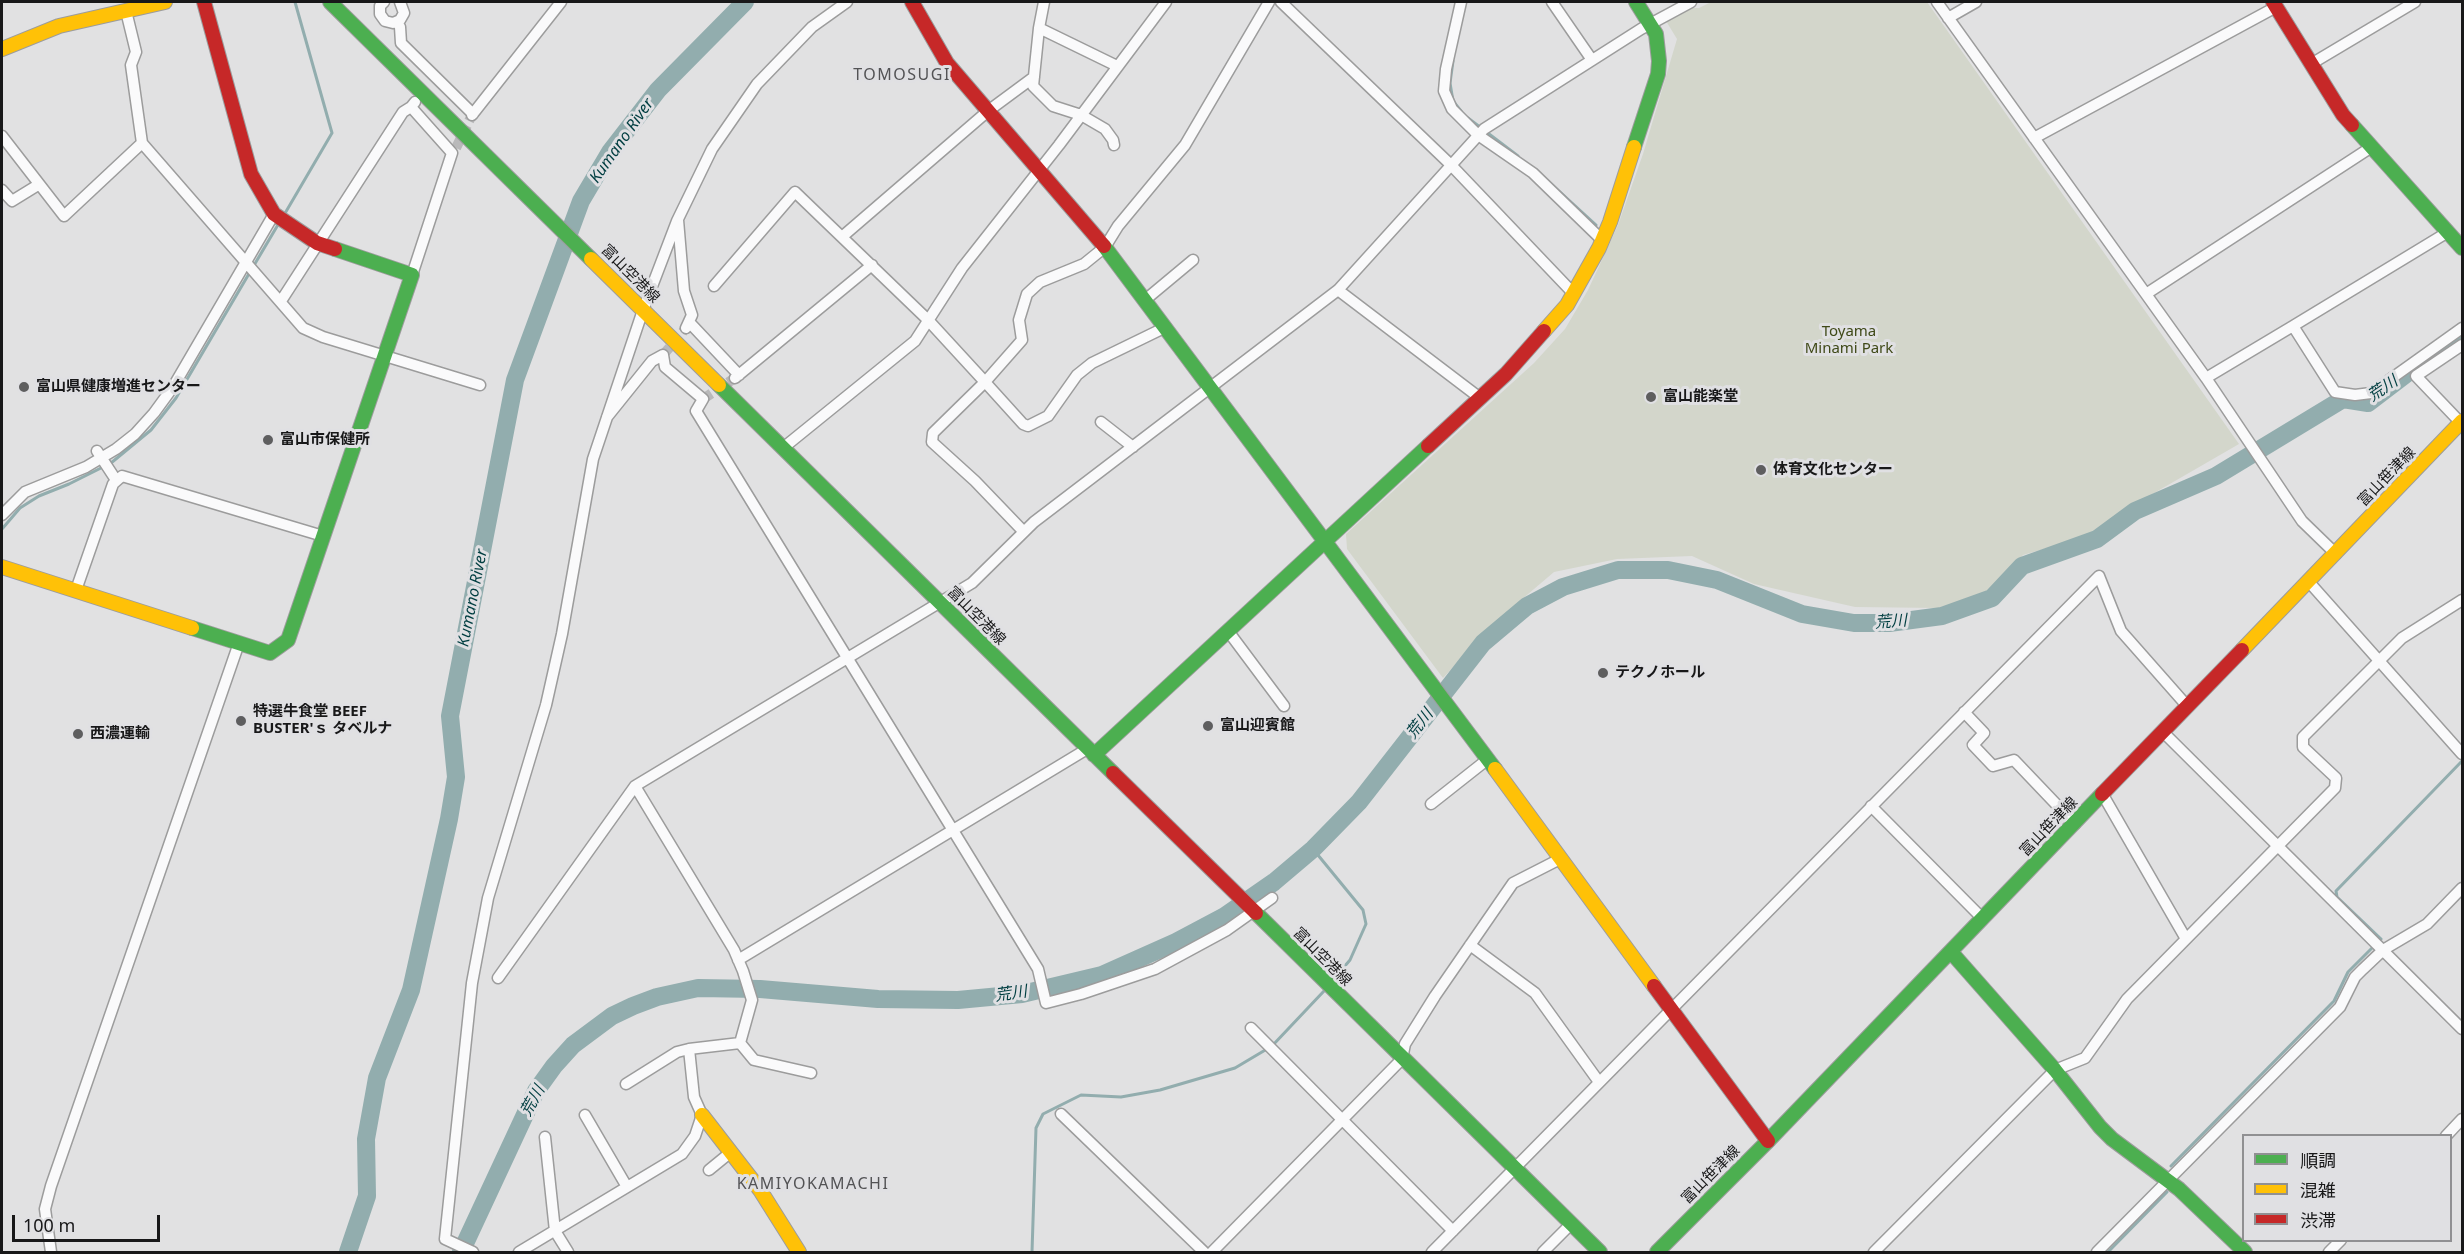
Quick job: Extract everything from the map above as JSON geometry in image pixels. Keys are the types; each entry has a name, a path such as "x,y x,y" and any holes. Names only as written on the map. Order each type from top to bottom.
{"street":[{"path":"2,49 59,26 165,2"},
{"path":"204,2 252,174 274,214 317,243 412,275"},
{"name":"富山空港線","path":"330,2 1599,1252"},
{"path":"384,2 380,10 382,18 389,22 397,22"},
{"path":"397,22 404,13 400,2"},
{"path":"397,22 400,27 401,43 473,114 561,2"},
{"path":"473,1252 445,1239 472,983 488,898 548,695 562,634 593,459 639,307 712,149 757,84 812,27 847,2"},
{"path":"912,2 947,63 1105,247 1212,387 1768,1141"},
{"path":"1044,2 1039,27 1034,86 1053,106 1081,115 1105,129 1114,145"},
{"path":"783,448 915,340 962,268 1166,2"},
{"path":"1024,532 975,481 932,442 933,433 985,382 1022,340 1019,320 1027,294 1040,282 1084,264 1105,247 1118,226 1185,145 1269,2"},
{"path":"1281,2 1451,165 1574,294"},
{"path":"1461,2 1446,69 1444,91 1452,110 1533,173 1602,240"},
{"path":"1552,2 1592,60"},
{"path":"738,960 953,830 1090,752 1326,541 1480,398 1532,346 1559,316 1574,294 1602,240 1658,74 1658,45 1650,23 1636,2"},
{"path":"498,978 635,786 972,583 1024,532 1338,290 1480,133 1650,23 1690,2"},
{"path":"1937,2 2206,378 2302,521 2336,554"},
{"path":"1948,18 1976,2"},
{"path":"2311,64 2415,2"},
{"path":"2034,138 2274,4 2343,115 2370,148 2463,248"},
{"path":"126,11 136,52 131,64 142,143 303,328 323,337 480,385"},
{"path":"1039,27 1117,66"},
{"path":"407,77 419,61"},
{"path":"843,236 987,111 1034,77"},
{"path":"281,301 403,112 411,107 422,92"},
{"path":"2,567 270,653 288,640 386,357 454,150 411,107"},
{"path":"2,136 64,216 142,143"},
{"path":"2146,294 2370,148"},
{"path":"2,190 12,201 38,184"},
{"path":"714,286 795,192 928,320 1023,424 1028,426 1048,416 1077,375 1092,363 1166,327"},
{"path":"2,515 25,492 86,467 99,454 135,434 154,413 173,387 274,214"},
{"path":"678,220 684,291 692,315 688,325 737,376 872,265"},
{"path":"2206,378 2448,232"},
{"path":"1145,300 1193,260"},
{"path":"1338,290 1480,398"},
{"path":"2293,327 2335,392 2355,395 2371,393 2463,328"},
{"path":"2462,422 2416,376 2463,345"},
{"path":"605,420 652,361 663,355 665,367 703,399 696,411 1038,969 1046,1003 1081,994 1155,969 1227,930 1272,898"},
{"path":"1101,422 1133,447"},
{"name":"富山笹津線","path":"1657,1252 1768,1141 2462,422"},
{"path":"99,454 116,480"},
{"path":"76,591 116,480 122,476 323,536"},
{"path":"1432,1252 2099,576 2121,631 2188,707"},
{"path":"2309,582 2463,754"},
{"path":"1875,1252 2055,1070 2085,1058 2127,999 2335,788 2336,778 2303,747 2303,736 2402,638 2463,600"},
{"path":"1228,631 1284,706"},
{"path":"51,1252 45,1209 51,1186 239,644"},
{"path":"1964,712 1984,733 1973,745 1993,766 2014,760 2075,824"},
{"path":"2163,732 2463,1029"},
{"path":"1431,804 1488,759"},
{"path":"635,786 743,971 752,1000 740,1043"},
{"path":"2103,795 2186,939"},
{"path":"1871,806 1983,919"},
{"path":"1212,1252 1402,1059 1405,1044 1513,883 1560,859"},
{"path":"2097,1252 2170,1181 2340,1007 2355,977 2379,945 2427,924 2463,888"},
{"path":"1470,945 1535,993 1599,1082"},
{"path":"1951,952 2055,1070 2100,1127 2112,1139 2170,1181 2245,1252"},
{"path":"1251,1028 1454,1231"},
{"path":"626,1084 677,1052 740,1043"},
{"path":"740,1043 754,1060 811,1073"},
{"path":"689,1049 694,1097 702,1115 760,1190 799,1252"},
{"path":"1061,1114 1204,1252"},
{"path":"585,1115 627,1187"},
{"path":"519,1252 682,1154 695,1136 702,1115"},
{"path":"2448,1134 2463,1119"},
{"path":"545,1137 555,1231 568,1252"},
{"path":"709,1170 731,1152"},
{"path":"1543,1252 1570,1225"}],"green space":[{"name":"Toyama Minami Park","path":"1711,2 1927,2 2239,444 2149,496 2096,534 2023,555 1994,591 1938,608 1855,607 1754,584 1692,556 1617,559 1554,572 1494,623 1443,678 1347,549 1346,534 1534,363 1565,329 1588,290 1618,225 1643,154 1677,39 1666,21 1689,8 1699,8"}],"waterway":[{"path":"284,215 332,133 295,2"},
{"name":"Kumano River","path":"348,1252 367,1196 366,1139 377,1078 411,990 449,819 456,777 450,716 515,380 581,201 610,152 658,90 745,2"},
{"path":"1453,61 1450,83 1453,101 1461,111"},
{"path":"1468,118 1518,156"},
{"path":"1548,181 1596,225"},
{"path":"253,267 279,223"},
{"path":"2,529 20,508 39,496 111,463 151,430 176,398 250,272"},
{"name":"荒川","path":"461,1252 536,1091 573,1045 612,1016 633,1006 657,997 698,988 760,989 878,999 958,1000 1022,994 1102,975 1176,942 1225,916 1274,882 1313,849 1359,802 1483,643 1527,606 1563,587 1618,570 1668,570 1717,580 1802,614 1854,623 1889,623 1942,616 1992,598 2022,566 2097,539 2135,511 2216,476 2343,399 2368,403 2431,355 2462,336"},
{"path":"2171,1166 2334,1001 2348,972 2381,939 2337,897 2336,891 2462,761"},
{"path":"1313,849 1363,910 1366,924 1350,960 1332,981"},
{"path":"1032,1252 1036,1128 1043,1114 1081,1095 1121,1097 1160,1090 1235,1068 1272,1046 1324,991"},
{"path":"2108,1252 2167,1192"}],"tunnel":[{"path":"456,148 472,115"},
{"path":"663,355 686,328"},
{"path":"703,399 735,378"}],"traffic: fast":[{"path":"330,2 591,259"},
{"path":"1634,147 1658,74 1659,61 1656,34 1636,2"},
{"path":"2352,125 2462,248"},
{"path":"1104,246 1495,769"},
{"path":"192,628 270,653 288,640 412,275 335,249"},
{"path":"719,385 1113,773"},
{"path":"1094,755 1428,446"},
{"path":"1657,1252 1768,1141 2102,794"},
{"path":"1256,913 1600,1252"},
{"path":"1951,952 2055,1070 2100,1127 2112,1139 2179,1189 2245,1252"}],"traffic: slow":[{"path":"2,49 59,26 165,2"},
{"path":"1544,331 1567,305 1599,248 1610,222 1634,147"},
{"path":"591,259 719,385"},
{"path":"2242,650 2462,421"},
{"path":"2,567 192,628"},
{"path":"1495,769 1654,986"},
{"path":"702,1115 760,1190 799,1252"}],"traffic: jam":[{"path":"204,2 251,174 274,214 317,243 335,249"},
{"path":"912,2 947,63 1104,246"},
{"path":"2273,2 2343,115 2352,125"},
{"path":"1428,446 1506,374 1544,331"},
{"path":"2102,794 2242,650"},
{"path":"1113,773 1256,913"},
{"path":"1654,986 1768,1141"}],"place":[{"name":"富山県健康増進センター","path":"24,387"},
{"name":"富山能楽堂","path":"1651,397"},
{"name":"富山市保健所","path":"268,440"},
{"name":"体育文化センター","path":"1761,470"},
{"name":"テクノホール","path":"1603,673"},
{"name":"特選牛食堂 BEEF BUSTER'ｓ タベルナ","path":"241,721"},
{"name":"富山迎賓館","path":"1208,726"},
{"name":"西濃運輸","path":"78,734"}],"district":[{"name":"TOMOSUGI","path":"902,75"},
{"name":"KAMIYOKAMACHI","path":"813,1184"}]}
